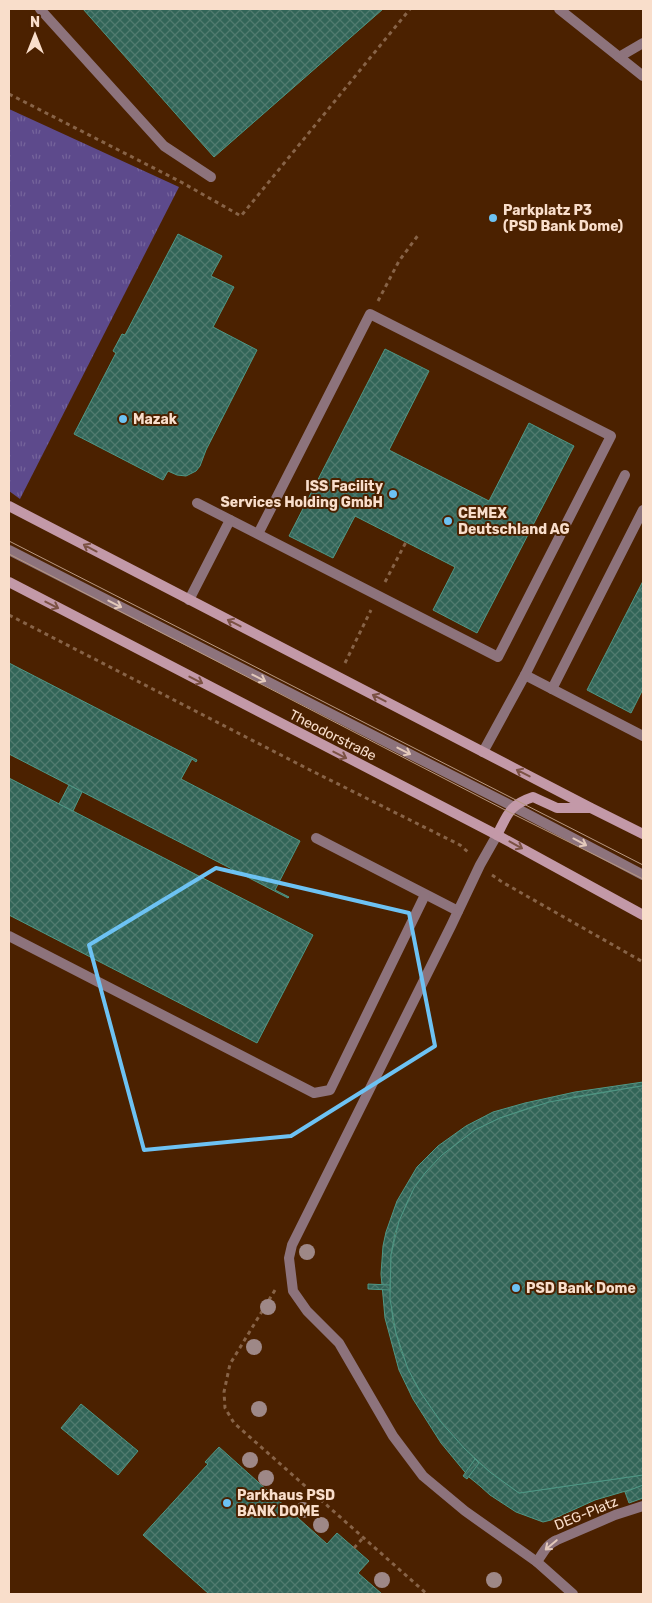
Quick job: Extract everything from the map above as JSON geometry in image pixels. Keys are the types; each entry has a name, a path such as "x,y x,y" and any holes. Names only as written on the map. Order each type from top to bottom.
{"main road":[{"path":"9,506 643,834"},
{"name":"Theodorstraße","path":"9,582 497,835 643,915"},
{"path":"497,835 514,807 519,802 533,797 557,808 591,808"}],"street":[{"path":"40,9 164,146 211,177"},
{"path":"559,9 643,76"},
{"path":"619,57 643,43"},
{"path":"197,503 498,657 611,436 370,314 258,534"},
{"path":"483,752 525,675 625,475"},
{"path":"552,689 643,510"},
{"path":"189,600 230,520"},
{"path":"9,550 514,807 643,875"},
{"path":"525,675 643,736"},
{"path":"497,835 480,865 292,1245 289,1258 290,1274 293,1291 307,1311 339,1343 393,1436 423,1476 465,1511 537,1562 573,1594"},
{"path":"316,838 458,911"},
{"path":"9,936 314,1093 330,1090 425,895"},
{"name":"DEG-Platz","path":"537,1562 544,1550 552,1542 643,1506"}],"path":[{"path":"9,94 182,182 240,216 410,9"},
{"path":"370,314 399,261 419,234"},
{"path":"9,615 460,845 480,865 502,882 643,962"},
{"path":"290,1274 282,1278 230,1364 224,1392 225,1408 234,1423 427,1594"},
{"path":"354,1548 363,1538"}],"highlighted area":[{"path":"216,868 409,913 435,1046 291,1136 144,1150 89,945"}],"green space":[{"path":"9,109 179,187 20,499 9,491"}],"building":[{"path":"83,9 383,9 214,157"},
{"path":"178,234 222,256 211,276 234,287 213,327 257,350 206,450 200,466 196,471 186,476 168,471 163,480 74,434 116,353 113,351 122,334 125,335"},
{"path":"385,349 429,371 389,450 489,501 529,423 574,446 477,633 433,610 455,567 355,516 333,558 289,536"},
{"path":"643,581 643,689 631,713 587,690"},
{"path":"9,663 197,760 196,762 192,759 181,779 300,841 275,890 289,897 288,898 9,754"},
{"path":"9,778 313,935 257,1043 9,915"},
{"path":"69,785 82,792 73,811 59,804"},
{"path":"643,1082 643,1086 573,1097 532,1107 500,1118 475,1130 442,1155 425,1173 408,1200 395,1233 391,1255 390,1290 393,1322 401,1351 421,1393 441,1422 475,1459 519,1493 643,1475 643,1486 595,1500 543,1522 516,1512 490,1495 469,1477 441,1443 413,1399 399,1370 385,1318 381,1274 386,1232 397,1201 417,1167 438,1146 466,1126 493,1112 525,1103 575,1092"},
{"name":"PSD Bank Dome","path":"643,1086 643,1475 519,1493 490,1472 464,1448 441,1422 421,1393 408,1369 396,1333 390,1299 391,1255 399,1221 414,1188 425,1173 442,1155 475,1130 500,1118 549,1102"},
{"path":"368,1284 390,1285 390,1290 368,1289"},
{"path":"81,1404 138,1451 118,1475 61,1428"},
{"name":"Parkhaus PSD BANK DOME","path":"219,1447 327,1544 337,1533 369,1561 358,1573 382,1594 209,1594 143,1535 208,1464 205,1462"},
{"path":"475,1459 479,1463 467,1479 463,1476"},
{"path":"643,1485 643,1498 629,1503 625,1492"}],"tram line":[{"path":"9,541 643,865"},
{"path":"9,554 509,812 643,879"}],"place":[{"name":"Parkplatz P3 (PSD Bank Dome)","path":"493,218"},
{"name":"Mazak","path":"123,419"},
{"name":"ISS Facility Services Holding GmbH","path":"393,494"},
{"name":"CEMEX Deutschland AG","path":"448,521"},
{"name":"PSD Bank Dome","path":"516,1288"},
{"name":"Parkhaus PSD BANK DOME","path":"227,1503"}]}
